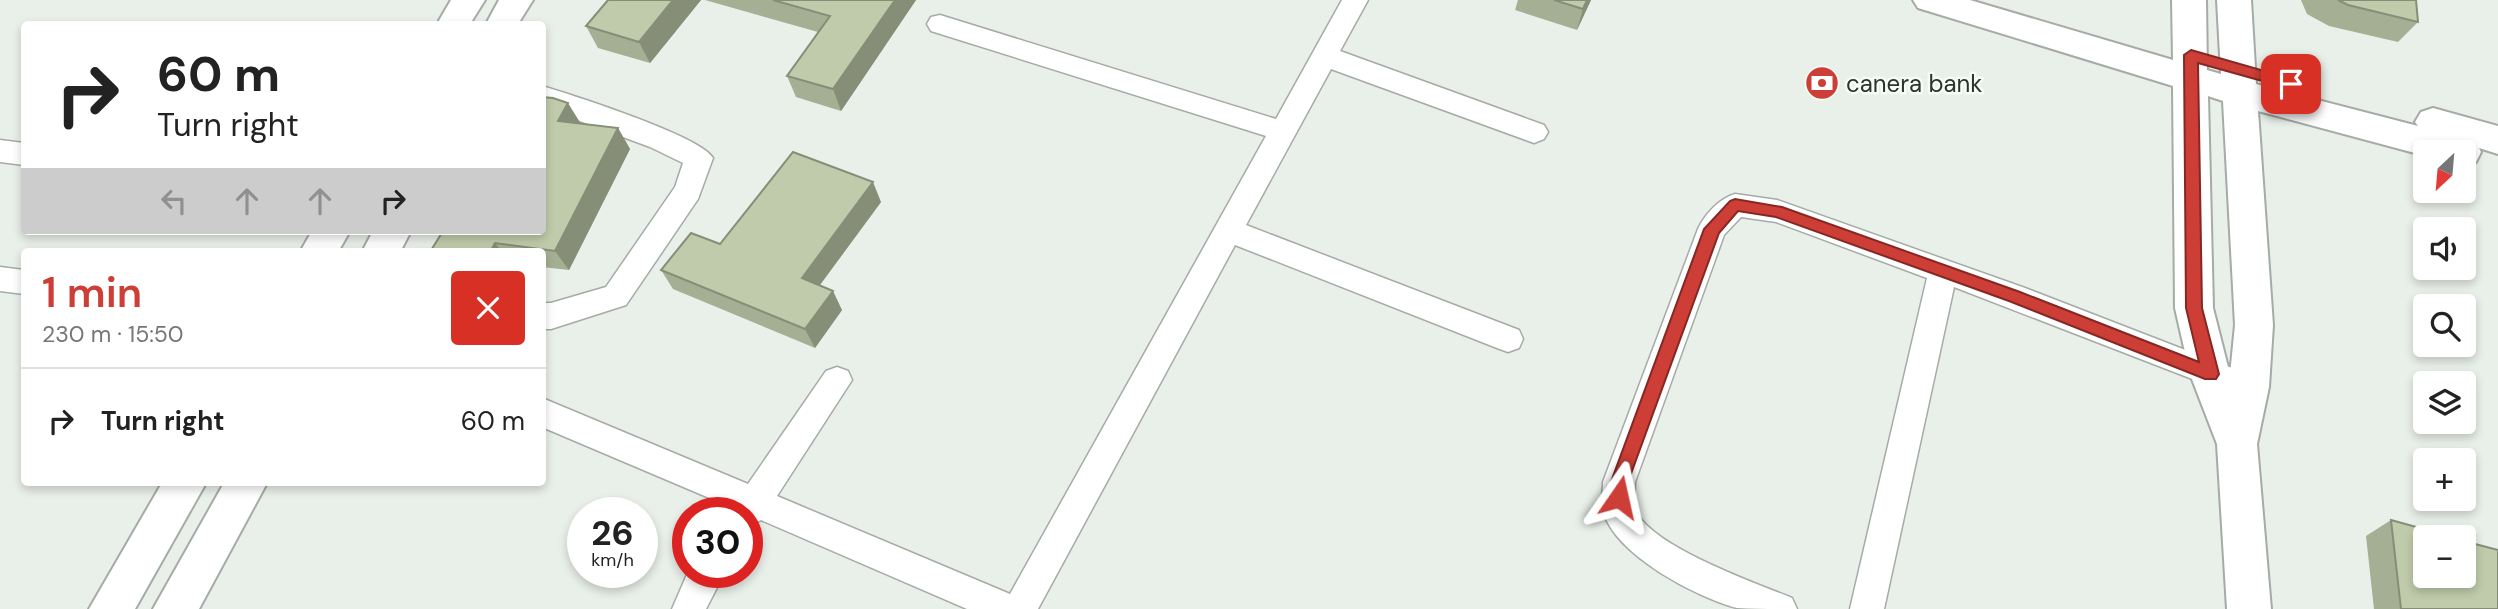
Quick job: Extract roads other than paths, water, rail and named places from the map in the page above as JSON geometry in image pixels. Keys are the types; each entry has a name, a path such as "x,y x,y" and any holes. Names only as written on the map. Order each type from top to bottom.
{"main road":[{"path":"455,21 468,0"},
{"path":"504,21 516,0"},
{"path":"1930,0 2190,66"},
{"path":"1996,0 2190,66 2425,140"},
{"path":"2189,0 2194,308 2210,374 2237,444"},
{"path":"2234,0 2254,325 2249,387 2237,444 2249,609"},
{"path":"2239,81 2498,140"},
{"path":"2476,156 2498,162"},
{"path":"111,609 183,486"},
{"path":"175,609 244,486"}],"street":[{"path":"1020,609 1354,0"},
{"path":"940,24 1282,131"},
{"path":"1324,56 1534,132"},
{"path":"546,97 660,139 699,158 688,191 616,296 546,316"},
{"path":"0,151 21,153"},
{"path":"1780,609 1707,580 1638,540 1619,513 1619,482 1712,229 1735,205 1777,211 2015,297 2249,387"},
{"path":"1228,230 1508,339"},
{"path":"1867,609 1943,272"},
{"path":"0,279 21,282"},
{"path":"758,497 837,380"},
{"path":"546,414 727,497"},
{"path":"763,513 1006,609"},
{"path":"689,609 697,588"}],"place":[{"name":"canera bank","path":"1822,83"}]}
